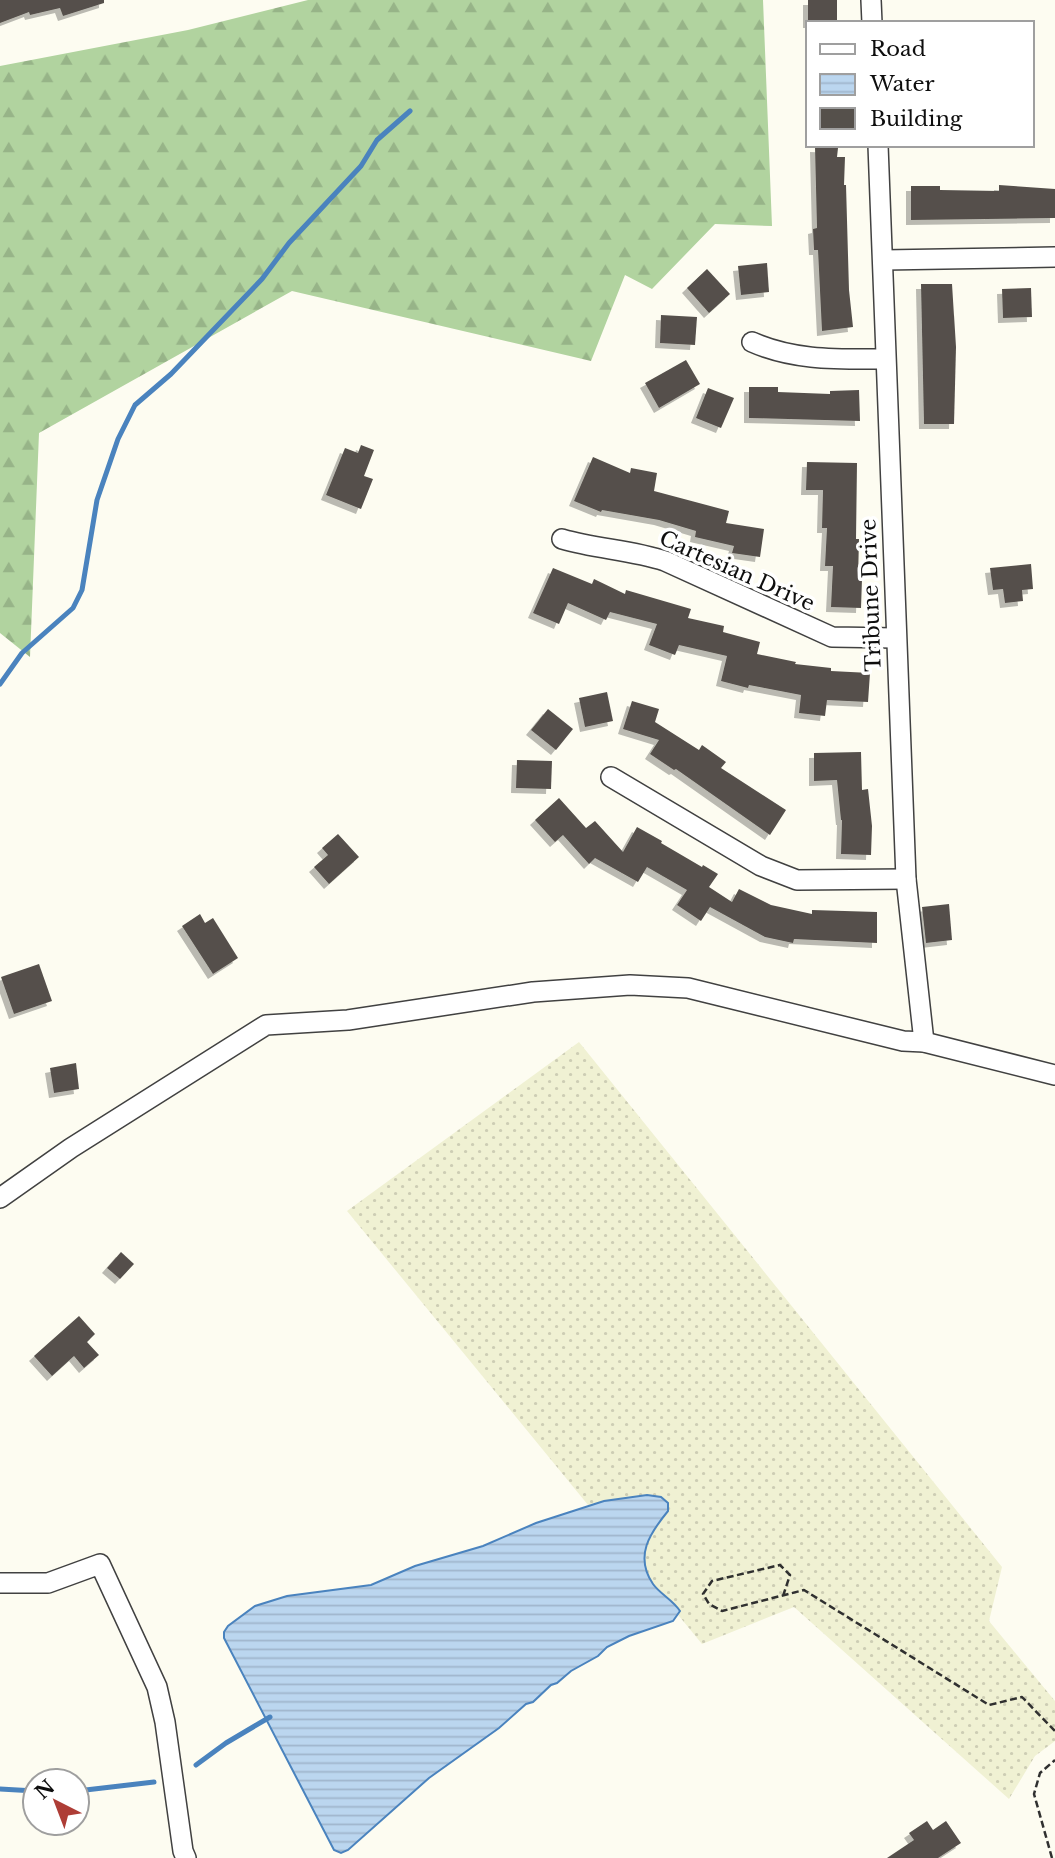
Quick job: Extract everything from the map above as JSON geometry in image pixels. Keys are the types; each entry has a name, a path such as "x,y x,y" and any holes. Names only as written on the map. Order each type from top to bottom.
{"street":[{"path":"871,0 872,21"},
{"name":"Tribune Drive","path":"878,147 906,879 924,1042"},
{"path":"884,260 1055,257"},
{"path":"752,342 773,351 813,359 885,359"},
{"name":"Cartesian Drive","path":"562,539 665,561 832,637 895,638"},
{"path":"611,777 761,866 782,875 797,880 906,879"},
{"path":"0,1198 71,1148 266,1025 348,1020 533,992 630,985 688,988 1055,1075"},
{"path":"0,1583 48,1583 100,1564 157,1687 186,1858"}],"path":[{"path":"783,1596 790,1575 780,1565 712,1581 703,1594 709,1604 722,1611 783,1596 804,1590 989,1705 1022,1697 1055,1731"},
{"path":"1052,1858 1034,1794 1040,1773 1055,1760"}],"green space":[{"path":"308,0 763,0 772,226 715,224 652,289 625,275 591,361 292,291 39,433 30,657 0,633 0,66 188,30"},
{"path":"579,1042 1002,1567 989,1621 1055,1701 1055,1741 1035,1756 1009,1799 794,1607 702,1644 347,1211"}],"water":[{"path":"647,1495 661,1497 668,1503 668,1511 650,1536 645,1564 653,1584 680,1611 673,1621 629,1636 571,1671 499,1728 429,1778 348,1850 341,1853 334,1850 224,1638 228,1626 255,1606 287,1596 371,1585 415,1566 483,1546 536,1523 604,1501"}],"building":[{"path":"0,0 104,0 104,3 63,16 60,8 30,15 29,12 0,23"},
{"path":"808,0 837,0 837,21 808,21"},
{"path":"815,147 838,148 837,157 845,157 844,185 853,327 822,331 818,250 814,250 813,229 817,228"},
{"path":"999,185 1055,189 1055,218 911,220 911,186 940,186 940,190 999,191"},
{"path":"767,263 769,292 741,295 738,266"},
{"path":"707,269 730,294 709,313 687,288"},
{"path":"921,284 952,284 956,347 954,424 924,424"},
{"path":"1031,288 1032,317 1003,318 1002,289"},
{"path":"661,315 697,317 695,345 660,343"},
{"path":"686,360 700,384 659,408 645,383"},
{"path":"749,387 778,387 778,392 830,394 830,391 859,390 860,421 749,418"},
{"path":"708,388 734,398 721,428 696,418"},
{"path":"361,445 374,450 364,476 373,479 361,509 326,495 345,448 358,453"},
{"path":"593,457 630,473 631,468 657,473 654,491 729,511 726,523 764,529 760,557 732,553 734,546 695,537 696,531 659,520 602,510 601,512 574,501"},
{"path":"807,462 857,463 856,539 859,539 858,579 862,579 861,608 831,607 833,566 825,566 827,528 822,528 823,490 806,490"},
{"path":"1031,564 1033,589 1022,590 1023,601 1005,603 1003,589 993,590 990,568"},
{"path":"553,568 592,584 594,579 625,594 626,590 691,609 688,618 724,626 723,632 760,642 757,654 796,662 795,664 831,668 831,671 870,673 868,702 827,700 825,716 799,713 801,695 749,685 748,688 721,681 727,656 679,645 675,655 649,645 657,624 610,612 606,620 568,603 559,624 533,613"},
{"path":"607,692 613,721 585,727 579,698"},
{"path":"632,701 659,709 655,722 699,750 702,745 726,762 721,768 786,810 770,835 676,769 650,754 659,740 623,729"},
{"path":"548,709 573,729 556,750 531,730"},
{"path":"861,752 862,790 868,789 872,826 871,855 841,854 842,820 837,780 814,781 814,753"},
{"path":"517,760 552,761 551,789 516,788"},
{"path":"559,798 586,828 595,821 623,852 637,827 718,874 709,887 732,902 739,889 771,905 812,914 812,910 877,912 877,943 794,939 793,943 765,937 710,907 701,921 677,905 687,890 647,867 638,882 595,858 589,864 563,835 555,842 535,820"},
{"path":"338,834 359,857 329,884 314,867 328,855 322,848"},
{"path":"949,904 952,940 926,943 922,907"},
{"path":"200,914 205,923 213,918 238,958 213,974 182,926"},
{"path":"39,964 52,1001 14,1014 1,977"},
{"path":"76,1063 79,1089 54,1093 50,1068"},
{"path":"121,1252 134,1264 120,1279 107,1268"},
{"path":"79,1316 95,1334 87,1342 99,1355 84,1368 74,1356 52,1376 34,1356"},
{"path":"927,1821 933,1830 946,1821 961,1843 938,1858 887,1858 914,1840 909,1833"}],"waterway":[{"path":"0,684 22,653 73,608 82,590 97,500 118,439 135,405 171,374 262,279 289,243 361,166 377,140 410,111"},
{"path":"196,1765 226,1743 270,1717"},
{"path":"91,1789 154,1782"},
{"path":"0,1789 21,1790"}]}
